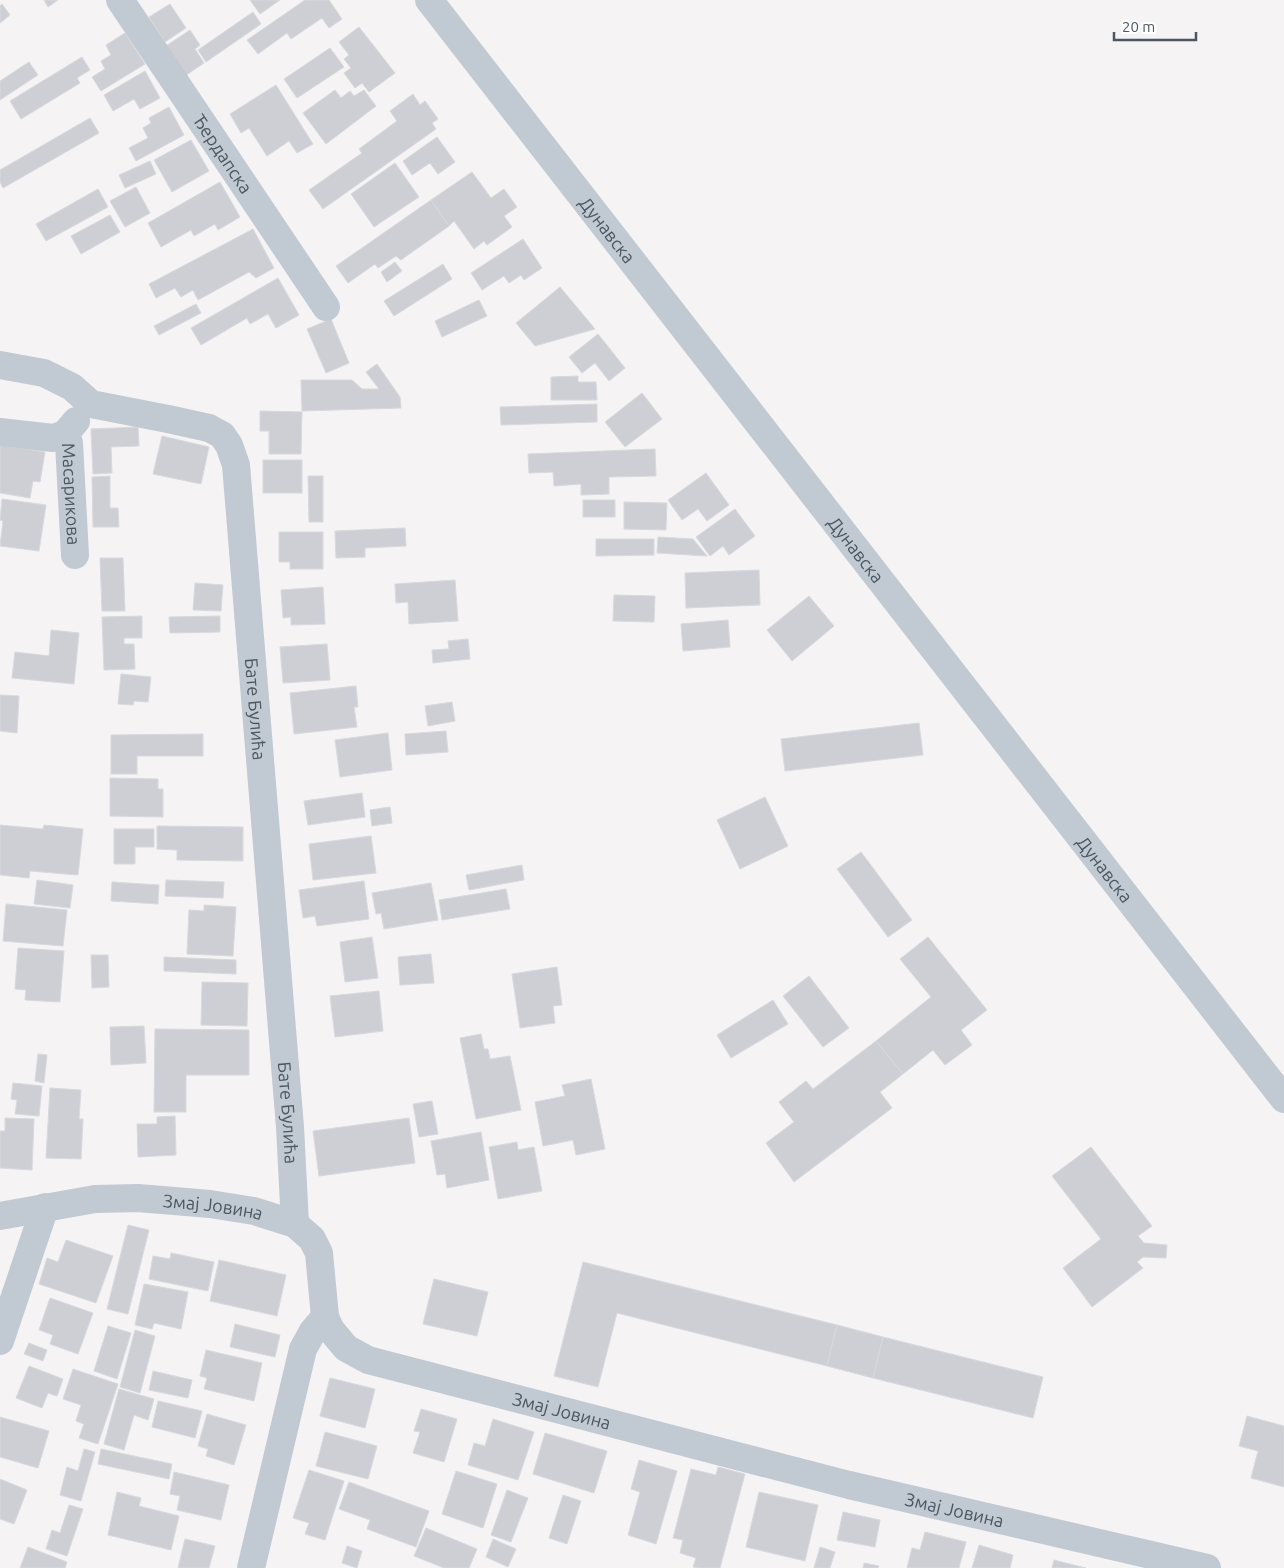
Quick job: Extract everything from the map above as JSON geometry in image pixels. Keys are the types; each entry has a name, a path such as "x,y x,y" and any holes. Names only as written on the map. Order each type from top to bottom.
{"street":[{"name":"Ђердапска","path":"120,0 326,307"},
{"name":"Дунавска","path":"429,0 1284,1099"},
{"path":"0,365 44,373 72,387 91,404"},
{"name":"Масарикова","path":"0,432 53,438 65,434 91,404"},
{"name":"Бате Булића","path":"91,404 209,428 222,435 229,445 236,466 290,1127 295,1224"},
{"name":"Масарикова","path":"65,434 69,443 75,555"},
{"name":"Змај Јовина","path":"0,1216 95,1199 138,1198 210,1204 254,1211 295,1224 312,1238 319,1253 326,1317 331,1330 346,1348 368,1360 849,1485 1207,1568"},
{"path":"0,1341 44,1207"},
{"path":"251,1568 303,1349 313,1331 326,1317"}],"building":[{"path":"44,0 58,0 48,7"},
{"path":"250,0 280,0 260,14"},
{"path":"305,0 329,0 342,19 329,28 322,18 291,39 287,33 258,54 247,40"},
{"path":"2,4 10,15 0,23 0,6"},
{"path":"170,4 186,28 165,42 149,17"},
{"path":"253,12 261,24 206,62 198,50"},
{"path":"359,27 395,73 369,92 362,83 355,88 344,73 351,68 344,59 349,55 339,42"},
{"path":"190,30 200,45 195,49 204,63 185,76 166,46"},
{"path":"125,33 145,64 101,91 92,77 105,69 101,61 111,55 106,45"},
{"path":"330,48 344,67 297,98 284,79"},
{"path":"82,57 90,70 77,78 80,83 21,119 10,101"},
{"path":"29,62 38,75 0,100 0,81"},
{"path":"145,71 160,98 140,109 134,99 113,111 104,95"},
{"path":"276,85 313,144 297,153 289,141 267,156 249,128 241,133 230,114"},
{"path":"335,90 341,98 350,91 354,96 364,90 376,106 326,144 303,113"},
{"path":"413,94 420,105 425,101 438,119 432,123 436,129 323,209 309,190 362,153 359,149 397,121 390,111"},
{"path":"169,107 184,135 136,161 129,148 148,138 143,128 151,123 149,118"},
{"path":"90,118 99,133 3,188 0,182 0,170"},
{"path":"437,137 455,162 438,174 430,163 412,175 403,161"},
{"path":"191,140 209,171 172,192 154,160"},
{"path":"150,161 156,174 125,188 119,175"},
{"path":"395,163 419,197 374,227 351,194"},
{"path":"472,172 491,198 504,189 517,207 504,216 512,227 487,245 484,241 474,249 454,221 449,226 431,200"},
{"path":"220,182 240,217 218,230 215,224 194,236 191,230 161,247 148,223"},
{"path":"136,187 150,213 125,227 110,201"},
{"path":"98,189 108,207 46,241 36,224"},
{"path":"431,200 449,226 401,260 396,256 378,268 375,264 348,283 336,266"},
{"path":"110,215 120,232 81,254 71,236"},
{"path":"253,229 274,268 256,278 249,272 198,300 193,290 181,297 175,288 156,298 149,284"},
{"path":"523,239 542,268 524,280 521,275 509,283 504,276 482,290 471,273"},
{"path":"395,262 402,271 387,282 381,272"},
{"path":"443,264 452,279 394,316 384,301"},
{"path":"278,278 299,315 276,328 268,314 250,324 247,318 201,345 191,328"},
{"path":"560,287 595,329 535,346 516,323"},
{"path":"479,300 487,316 442,337 435,321"},
{"path":"196,304 201,313 159,335 154,326"},
{"path":"331,319 349,363 326,373 307,329"},
{"path":"598,334 625,368 609,381 595,363 582,373 569,357"},
{"path":"377,364 400,397 401,408 302,411 301,380 352,380 362,389 379,389 366,372"},
{"path":"578,376 578,382 596,382 597,400 551,400 551,377"},
{"path":"642,393 662,419 625,447 605,422"},
{"path":"597,404 597,422 501,425 500,407"},
{"path":"260,411 302,412 301,454 269,454 269,431 260,431"},
{"path":"138,427 139,446 111,447 112,473 93,474 91,429"},
{"path":"162,436 209,447 201,484 153,474"},
{"path":"0,445 45,452 40,482 33,481 30,498 0,493"},
{"path":"655,449 656,476 609,477 609,494 581,495 581,484 554,486 553,472 529,473 528,454"},
{"path":"263,460 302,460 302,493 263,493"},
{"path":"706,473 729,505 707,521 698,509 682,520 668,500"},
{"path":"110,476 110,508 118,508 119,527 93,527 92,477"},
{"path":"308,476 323,476 323,522 309,522"},
{"path":"2,499 46,505 39,551 0,546 3,521 0,520"},
{"path":"583,500 615,500 615,517 583,517"},
{"path":"624,502 667,503 666,530 624,529"},
{"path":"735,509 755,536 729,555 723,546 710,556 696,537"},
{"path":"405,528 406,546 365,548 365,557 336,558 335,531"},
{"path":"279,532 323,532 323,569 290,569 290,562 279,562"},
{"path":"658,537 693,539 707,556 657,553"},
{"path":"596,539 654,539 654,555 596,556"},
{"path":"100,558 123,558 125,611 102,611"},
{"path":"759,570 760,605 686,608 685,573"},
{"path":"455,580 458,621 409,624 408,602 396,603 395,584"},
{"path":"195,583 223,585 221,611 193,610"},
{"path":"323,587 325,624 291,625 291,617 283,618 281,590"},
{"path":"614,595 655,596 654,622 613,621"},
{"path":"809,596 834,626 792,661 767,630"},
{"path":"142,616 142,638 124,638 124,644 134,644 135,669 104,670 102,617"},
{"path":"220,616 220,632 170,633 169,617"},
{"path":"728,620 730,647 683,651 681,624"},
{"path":"51,630 79,633 74,684 12,678 15,652 49,656"},
{"path":"468,639 470,659 433,663 432,650 449,649 448,641"},
{"path":"327,644 330,680 283,683 280,647"},
{"path":"121,674 151,677 148,702 134,701 133,705 118,704"},
{"path":"356,686 358,707 354,707 357,727 294,734 290,693"},
{"path":"0,695 19,696 17,733 0,731"},
{"path":"452,702 455,721 428,726 425,706"},
{"path":"919,723 923,755 785,771 781,739"},
{"path":"446,731 448,752 406,755 405,734"},
{"path":"388,733 392,770 340,777 335,740"},
{"path":"203,734 203,756 137,756 137,774 111,774 111,735"},
{"path":"110,778 158,779 158,789 163,789 163,817 110,816"},
{"path":"362,793 365,817 308,825 304,801"},
{"path":"765,797 788,846 740,869 717,820"},
{"path":"390,807 392,823 372,826 370,810"},
{"path":"0,825 43,829 44,825 83,829 78,875 30,871 29,878 0,875"},
{"path":"157,826 243,827 243,861 177,860 177,850 157,849"},
{"path":"114,829 154,829 154,847 135,847 135,864 114,864"},
{"path":"371,836 376,873 313,880 309,844"},
{"path":"861,852 912,920 888,937 837,869"},
{"path":"522,865 524,880 469,890 466,875"},
{"path":"37,880 73,885 70,908 34,904"},
{"path":"166,880 224,882 223,898 165,896"},
{"path":"364,881 369,919 317,926 315,916 303,918 299,890"},
{"path":"112,882 159,885 158,904 111,901"},
{"path":"431,883 438,920 384,929 381,913 376,914 372,893"},
{"path":"506,889 510,909 442,920 439,900"},
{"path":"6,904 67,910 63,946 3,941"},
{"path":"204,905 236,907 233,956 187,954 189,910 204,911"},
{"path":"372,937 378,978 345,982 340,942"},
{"path":"928,937 987,1010 961,1030 972,1045 945,1065 933,1050 903,1074 876,1041 931,997 900,959"},
{"path":"18,948 64,951 60,1002 25,1000 26,990 15,989"},
{"path":"431,954 434,983 400,985 398,957"},
{"path":"91,955 108,955 109,987 92,988"},
{"path":"164,957 236,960 236,974 164,971"},
{"path":"557,967 562,1005 553,1006 555,1023 520,1028 512,974"},
{"path":"809,976 849,1028 823,1047 783,996"},
{"path":"202,982 248,983 247,1026 201,1025"},
{"path":"379,991 383,1031 335,1037 330,996"},
{"path":"773,1000 788,1024 731,1058 717,1035"},
{"path":"144,1026 146,1063 111,1065 110,1027"},
{"path":"155,1029 249,1030 249,1075 186,1075 186,1112 154,1112"},
{"path":"481,1034 484,1049 488,1049 490,1059 510,1056 521,1110 476,1119 460,1038"},
{"path":"876,1041 903,1074 880,1092 892,1108 794,1182 766,1143 794,1122 779,1102 806,1081 813,1089"},
{"path":"38,1054 47,1055 44,1083 35,1081"},
{"path":"591,1079 605,1149 576,1155 573,1140 543,1146 535,1102 565,1096 562,1085"},
{"path":"13,1083 42,1086 39,1116 15,1114 17,1100 11,1099"},
{"path":"50,1088 81,1090 79,1119 83,1119 81,1159 46,1158"},
{"path":"432,1101 438,1134 419,1137 413,1104"},
{"path":"175,1116 176,1155 138,1157 137,1124 157,1124 157,1117"},
{"path":"5,1118 34,1119 32,1170 0,1168 0,1131 5,1131"},
{"path":"409,1118 415,1163 319,1176 313,1131"},
{"path":"481,1132 489,1180 447,1188 445,1174 437,1175 431,1141"},
{"path":"517,1142 518,1150 534,1147 542,1191 498,1199 489,1147"},
{"path":"1091,1147 1152,1226 1138,1236 1144,1243 1167,1245 1166,1258 1143,1257 1137,1262 1143,1268 1092,1307 1063,1268 1101,1239 1052,1176"},
{"path":"128,1225 149,1230 128,1314 107,1309"},
{"path":"66,1240 113,1256 96,1303 39,1284 47,1258 58,1262"},
{"path":"171,1253 214,1262 208,1291 149,1279 153,1256 170,1259"},
{"path":"219,1260 286,1275 277,1316 210,1301"},
{"path":"583,1262 837,1325 827,1366 617,1313 598,1387 554,1376"},
{"path":"434,1279 488,1292 477,1336 423,1324"},
{"path":"144,1284 188,1292 181,1329 154,1323 152,1329 135,1325"},
{"path":"50,1298 93,1313 78,1354 50,1344 53,1335 39,1330"},
{"path":"235,1324 280,1335 275,1357 230,1347"},
{"path":"837,1325 883,1337 873,1378 827,1366"},
{"path":"108,1326 131,1333 117,1379 94,1371"},
{"path":"135,1330 155,1336 140,1393 120,1387"},
{"path":"883,1337 1043,1377 1033,1418 873,1378"},
{"path":"29,1343 47,1350 43,1361 24,1354"},
{"path":"206,1350 262,1363 254,1401 204,1389 207,1378 200,1376"},
{"path":"29,1366 63,1379 57,1396 48,1393 42,1408 16,1398"},
{"path":"73,1369 118,1384 98,1444 79,1438 84,1424 76,1421 81,1405 63,1399"},
{"path":"153,1371 192,1380 188,1398 149,1390"},
{"path":"330,1378 375,1389 365,1428 320,1416"},
{"path":"119,1389 154,1399 148,1420 134,1415 124,1450 104,1444"},
{"path":"158,1401 202,1411 195,1438 152,1427"},
{"path":"421,1409 457,1419 444,1462 413,1453 420,1432 414,1431"},
{"path":"207,1414 246,1425 234,1465 206,1456 208,1449 198,1446"},
{"path":"1247,1416 1284,1426 1284,1487 1251,1478 1258,1451 1239,1446"},
{"path":"0,1417 49,1431 38,1468 0,1457"},
{"path":"493,1419 534,1432 518,1480 468,1465 474,1443 485,1446"},
{"path":"325,1432 377,1446 368,1479 316,1466"},
{"path":"545,1433 607,1451 594,1493 533,1474"},
{"path":"84,1449 95,1452 81,1501 60,1495 67,1467 78,1471"},
{"path":"101,1449 172,1464 169,1479 98,1464"},
{"path":"639,1460 677,1471 656,1544 628,1535 640,1492 631,1489"},
{"path":"718,1467 745,1474 720,1568 693,1567 696,1558 680,1553 683,1540 673,1538 691,1469 716,1475"},
{"path":"309,1470 344,1481 325,1540 305,1534 309,1523 293,1518"},
{"path":"456,1471 497,1484 483,1528 442,1514"},
{"path":"174,1472 229,1485 221,1520 177,1510 180,1496 170,1494"},
{"path":"0,1479 27,1490 14,1524 0,1519"},
{"path":"349,1482 429,1511 416,1547 367,1529 370,1520 339,1509"},
{"path":"507,1490 528,1498 511,1542 491,1535"},
{"path":"117,1492 141,1498 139,1506 179,1516 171,1550 108,1535"},
{"path":"759,1492 818,1505 805,1561 746,1547"},
{"path":"563,1495 581,1501 567,1544 549,1538"},
{"path":"69,1505 83,1509 67,1556 46,1549 52,1530 60,1533"},
{"path":"843,1512 880,1520 875,1547 837,1540"},
{"path":"426,1528 477,1549 469,1568 444,1568 414,1556"},
{"path":"925,1532 966,1542 959,1568 907,1568 912,1548 920,1550"},
{"path":"185,1539 215,1546 209,1568 178,1568"},
{"path":"493,1539 516,1549 508,1567 486,1557"},
{"path":"979,1545 1013,1555 1010,1568 972,1568"},
{"path":"347,1546 362,1551 357,1568 342,1563"},
{"path":"28,1547 67,1562 65,1568 20,1568"},
{"path":"820,1547 835,1552 830,1568 814,1568"},
{"path":"1054,1560 1086,1568 1052,1568"},
{"path":"864,1563 879,1566 878,1568 863,1568"}]}
